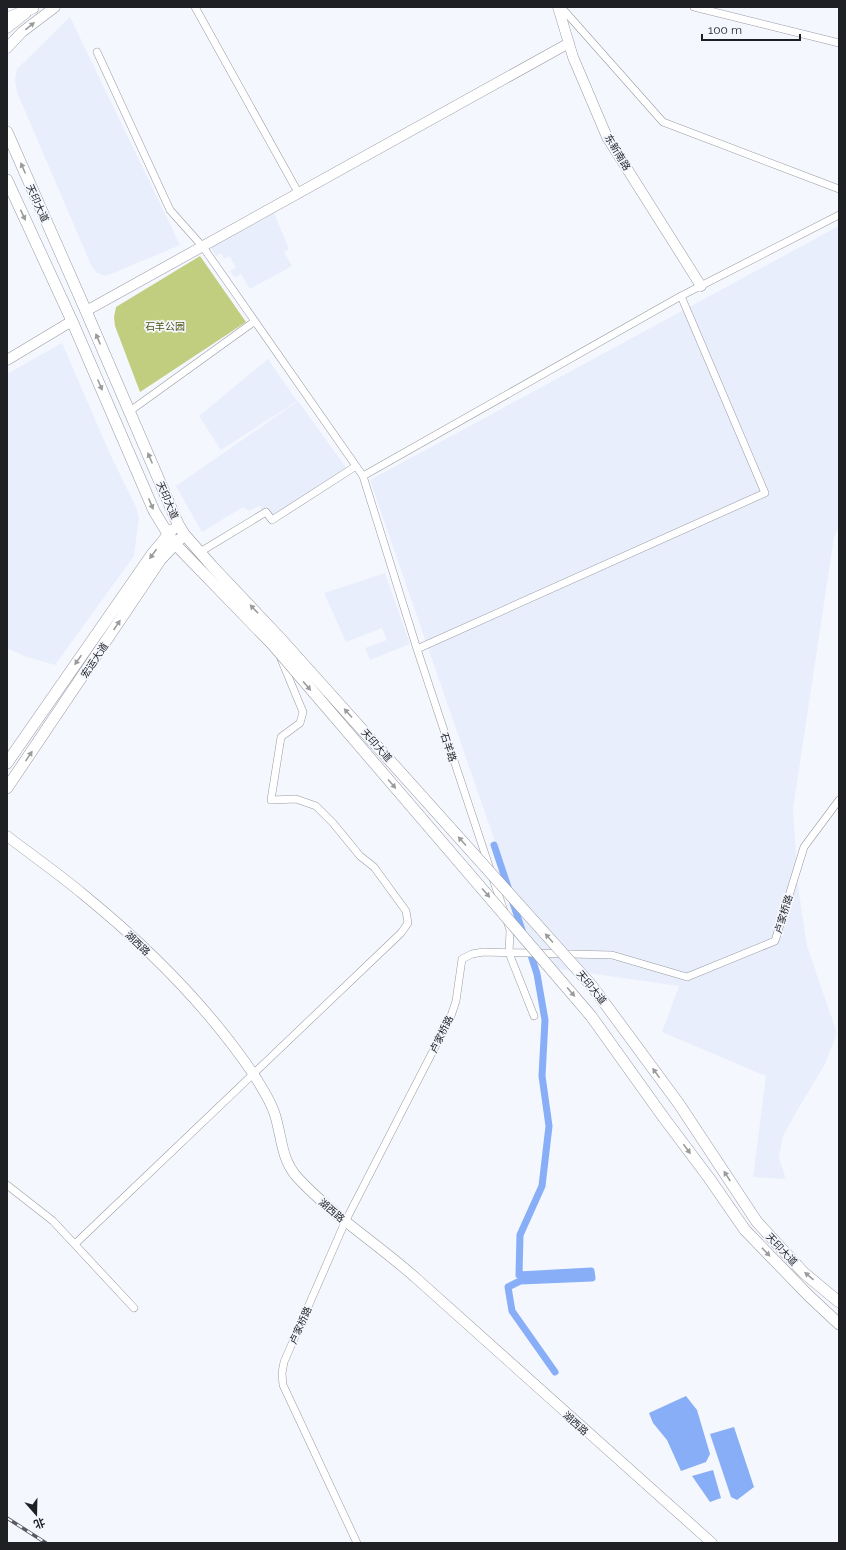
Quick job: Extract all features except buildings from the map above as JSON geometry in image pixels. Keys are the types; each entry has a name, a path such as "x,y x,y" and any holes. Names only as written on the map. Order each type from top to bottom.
{"main road":[{"path":"7,18 34,7"},
{"name":"天印大道","path":"7,132 178,524 184,534 591,1016 745,1230 809,1296 839,1324"},
{"name":"天印大道","path":"7,180 72,321 154,511 175,544 276,642 592,986 679,1104 757,1222 804,1272 839,1302"},
{"name":"宏运大道","path":"7,763 153,553 178,524"},
{"name":"宏运大道","path":"7,788 161,559 184,534"}],"street":[{"path":"7,28 34,7"},
{"path":"7,48 22,32 55,7"},
{"path":"195,7 299,194"},
{"name":"东新南路","path":"558,7 573,57 607,137 701,286"},
{"path":"561,7 663,122 839,189"},
{"path":"694,7 839,43"},
{"path":"86,311 569,43"},
{"name":"石羊路","path":"97,52 170,210 203,247 363,476 510,930 509,953 534,1016"},
{"path":"363,476 681,296 839,215"},
{"path":"418,649 766,493 681,296"},
{"path":"7,360 72,321"},
{"path":"130,411 255,322"},
{"path":"200,552 266,512 272,520 356,466"},
{"path":"75,1244 401,933 408,923 406,911 374,867 360,856 333,823 316,806 296,799 271,800 281,737 300,723 303,712 276,642"},
{"name":"卢家桥路","path":"357,1543 283,1384 282,1373 284,1362 345,1222 450,1016 456,1001 462,959 472,954 483,952 612,954 687,977 775,941 804,847 839,800"},
{"name":"湖西路","path":"7,836 83,894 122,928 177,980 221,1031 267,1096 275,1115 285,1157 295,1174 345,1222 414,1276 558,1407 712,1543"},
{"path":"7,1185 53,1221 134,1308"}],"shaded area":[{"path":"70,17 180,245 106,276 97,273 91,265 17,92 15,80 17,69"},
{"path":"274,213 289,249 284,252 292,266 250,289 241,274 235,278 230,271 236,267 229,256 224,259 221,253 216,256 211,248"},
{"path":"839,226 839,527 834,537 793,809 798,886 807,946 837,1033 825,1064 783,1136 779,1158 786,1179 753,1177 766,1076 662,1032 679,986 538,966 370,480"},
{"path":"62,343 111,456 136,507 139,517 134,556 55,665 24,656 7,648 7,374"},
{"path":"268,359 297,401 221,450 199,416"},
{"path":"298,401 350,473 271,524 259,506 249,511 243,507 202,532 176,486"},
{"path":"385,573 410,644 370,660 365,648 387,640 382,628 346,642 324,593"}],"green space":[{"name":"石羊公园","path":"200,256 246,322 140,392 115,326 114,317 116,307"}],"water":[{"path":"686,1396 697,1410 710,1454 706,1462 681,1471 667,1440 653,1423 649,1413"},
{"path":"734,1427 754,1487 737,1500 731,1497 710,1434"},
{"path":"713,1470 721,1498 710,1502 692,1476"}],"waterway":[{"path":"494,845 509,890"},
{"path":"512,900 523,933"},
{"path":"529,949 537,974 545,1020 542,1076 549,1126 542,1186 520,1235 519,1275 591,1271 592,1278 520,1281 508,1287 512,1311 555,1372"}],"railway":[{"path":"7,1518 46,1543"}]}
